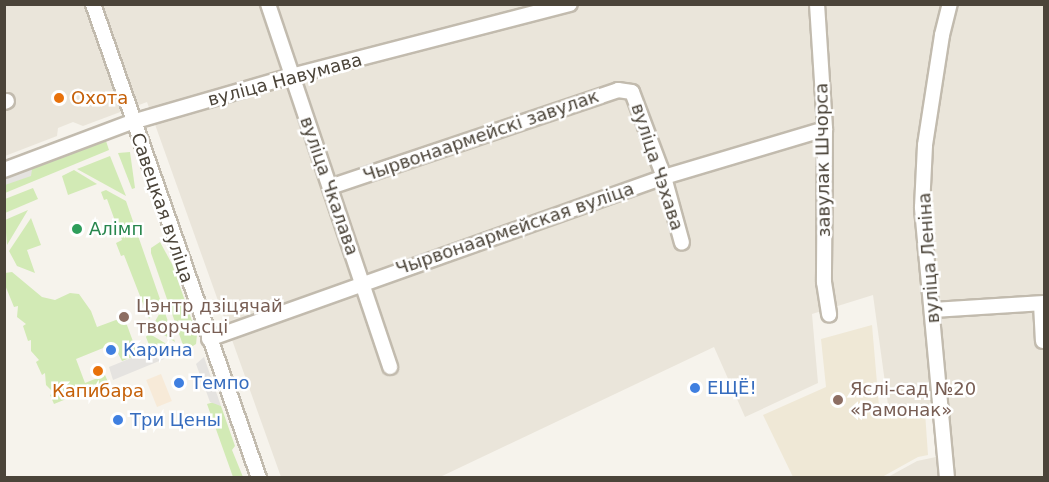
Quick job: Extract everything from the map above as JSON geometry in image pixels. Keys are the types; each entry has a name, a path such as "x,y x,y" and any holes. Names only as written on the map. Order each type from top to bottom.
{"street":[{"name":"Савецкая вуліца","path":"93,4 132,122 259,477"},
{"name":"вуліца Чкалава","path":"268,4 390,367"},
{"name":"вуліца Навумава","path":"4,170 132,122 291,76 570,4"},
{"name":"завулак Шчорса","path":"817,4 825,129 824,282 829,315"},
{"name":"вуліца Леніна","path":"947,477 922,207 925,145 942,35 950,4"},
{"name":"Чырвонаармейскі завулак","path":"330,187 618,90 632,92"},
{"name":"вуліца Чэхава","path":"632,92 664,177 682,243"},
{"name":"Чырвонаармейская вуліца","path":"209,339 363,282 664,177 825,129"},
{"path":"933,310 1043,303 1043,341"}],"shaded area":[{"path":"5,5 1044,5 1044,477 888,477 917,461 936,457 934,408 889,412 873,295 812,314 818,383 745,417 714,347 440,477 281,477 147,102 83,126 73,122 58,128 57,136 5,156"},
{"path":"33,163 31,176 5,185 4,175"},
{"name":"Яслі-сад №20 «Рамонак»","path":"872,325 880,418 925,412 928,455 918,457 882,477 793,477 763,415 826,387 821,339"},
{"path":"151,350 169,357 113,380 109,367"},
{"path":"204,357 221,406 210,402 196,364"},
{"path":"161,374 172,401 157,407 146,380"}],"green space":[{"path":"104,135 109,150 5,193 4,185 33,163"},
{"path":"130,152 135,188 132,189 118,153"},
{"path":"110,156 126,196 77,169"},
{"path":"74,170 97,184 68,195 62,176"},
{"path":"33,188 38,199 5,213 5,199"},
{"path":"106,190 126,201 161,302 149,319 124,255 121,256 116,243 122,240 107,199 104,200 101,192"},
{"path":"28,210 7,245 5,220"},
{"path":"31,218 41,245 27,250 35,273 17,266 9,251"},
{"path":"160,242 172,264 197,335 196,344 185,351 151,253 151,248"},
{"path":"12,272 42,297 55,300 70,293 79,294 91,311 97,327 124,317 138,355 122,361 113,344 76,359 85,383 105,375 108,382 54,404 50,395 54,393 46,385 45,373 42,375 36,362 39,360 31,351 31,340 28,341 23,326 26,324 17,317 18,306 14,307 5,285 5,273"},
{"path":"163,307 175,342 152,327"},
{"path":"148,333 180,352 169,357 151,350 146,337"},
{"path":"214,402 221,406 235,446 232,450 243,477 233,477 207,404"}],"place":[{"name":"Охота","path":"59,98"},
{"name":"Алімп","path":"77,229"},
{"name":"Цэнтр дзіцячай творчасці","path":"124,317"},
{"name":"Карина","path":"111,350"},
{"name":"Капибара","path":"98,371"},
{"name":"Темпо","path":"179,383"},
{"name":"ЕЩЁ!","path":"695,388"},
{"name":"Яслі-сад №20 «Рамонак»","path":"838,400"},
{"name":"Три Цены","path":"118,420"}]}
